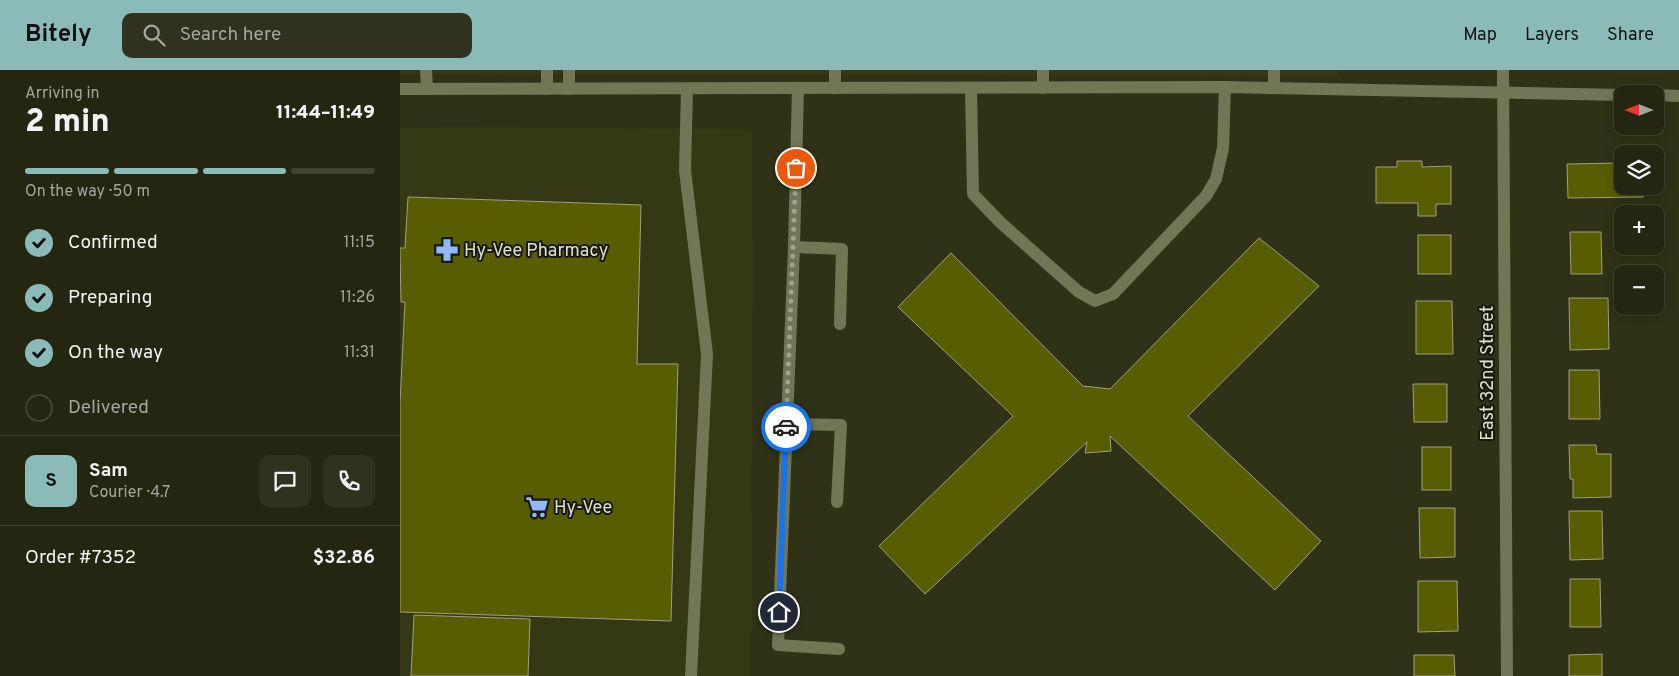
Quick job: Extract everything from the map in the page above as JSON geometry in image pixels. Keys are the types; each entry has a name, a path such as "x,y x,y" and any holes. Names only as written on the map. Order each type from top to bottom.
{"street":[{"path":"426,70 427,89"},
{"path":"547,70 547,89"},
{"path":"569,70 569,89"},
{"path":"835,70 835,88"},
{"path":"1043,88 1044,70"},
{"path":"1274,70 1274,88"},
{"name":"East 32nd Street","path":"1503,70 1507,676"},
{"path":"798,88 794,247 778,645 839,649"},
{"path":"971,89 973,194 1001,223 1079,292 1095,300 1113,294 1206,196 1216,179 1223,148 1225,88"},
{"path":"400,89 1274,88 1614,95"},
{"path":"687,89 685,170 707,354 691,676"},
{"path":"1664,95 1679,96"},
{"path":"794,247 842,249 840,324"},
{"path":"786,424 841,425 837,502"}],"shaded area":[{"path":"400,70 1337,70 1337,76 400,74"},
{"path":"400,127 753,129 751,676 400,676"}],"building":[{"path":"1397,161 1422,161 1422,167 1451,166 1451,204 1436,204 1436,216 1418,216 1418,203 1376,203 1376,167 1397,167"},
{"path":"1614,163 1614,195 1643,195 1643,197 1568,198 1567,164"},
{"name":"Hy-Vee","path":"408,197 641,205 637,364 678,364 671,621 400,612 400,403 405,302 401,302 400,248 405,248"},
{"path":"1570,232 1601,232 1602,274 1571,274"},
{"path":"1418,235 1451,235 1451,274 1418,274"},
{"path":"1259,238 1319,286 1188,416 1321,541 1275,590 1110,436 1111,451 1085,453 1087,442 925,594 879,546 1013,416 898,307 951,253 1083,386 1110,389"},
{"path":"1569,298 1608,298 1609,349 1570,350"},
{"path":"1416,301 1452,301 1453,354 1416,354"},
{"path":"1569,370 1599,370 1600,419 1569,419"},
{"path":"1413,384 1447,384 1447,422 1414,422"},
{"path":"1569,445 1596,445 1597,454 1611,454 1611,497 1573,498 1573,479 1570,479"},
{"path":"1422,447 1451,447 1451,490 1422,490"},
{"path":"1419,508 1455,508 1455,557 1420,558"},
{"path":"1569,511 1602,511 1603,559 1570,560"},
{"path":"1570,579 1600,579 1601,627 1570,627"},
{"path":"1418,581 1457,581 1458,631 1418,632"},
{"path":"414,615 530,619 528,676 411,676"},
{"path":"1602,654 1602,676 1569,676 1569,655"},
{"path":"1414,655 1454,655 1455,676 1414,676"}],"way so far":[{"path":"786,427 796,168"}],"place":[{"name":"Hy-Vee Pharmacy","path":"447,250"},
{"name":"Hy-Vee","path":"537,507"}],"route":[{"path":"779,612 786,427"}]}
